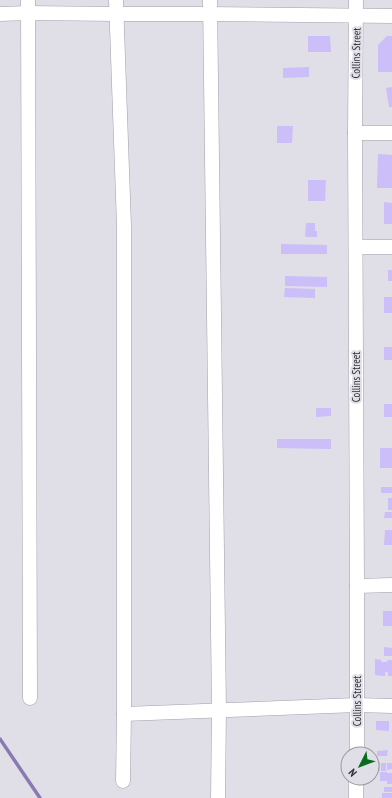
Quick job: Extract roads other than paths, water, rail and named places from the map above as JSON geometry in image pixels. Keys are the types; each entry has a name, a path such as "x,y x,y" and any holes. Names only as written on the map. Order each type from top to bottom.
{"street":[{"path":"116,0 124,226 123,781"},
{"name":"Collins Street","path":"356,0 356,746"},
{"path":"28,7 30,698"},
{"path":"0,14 28,7 116,14 210,7 356,16 392,16"},
{"path":"210,7 219,710 218,798"},
{"path":"355,133 392,133"},
{"path":"356,247 392,248"},
{"path":"357,586 392,585"},
{"path":"124,714 392,706"},
{"path":"356,786 356,798"}],"waterway":[{"path":"0,739 40,798"}]}
